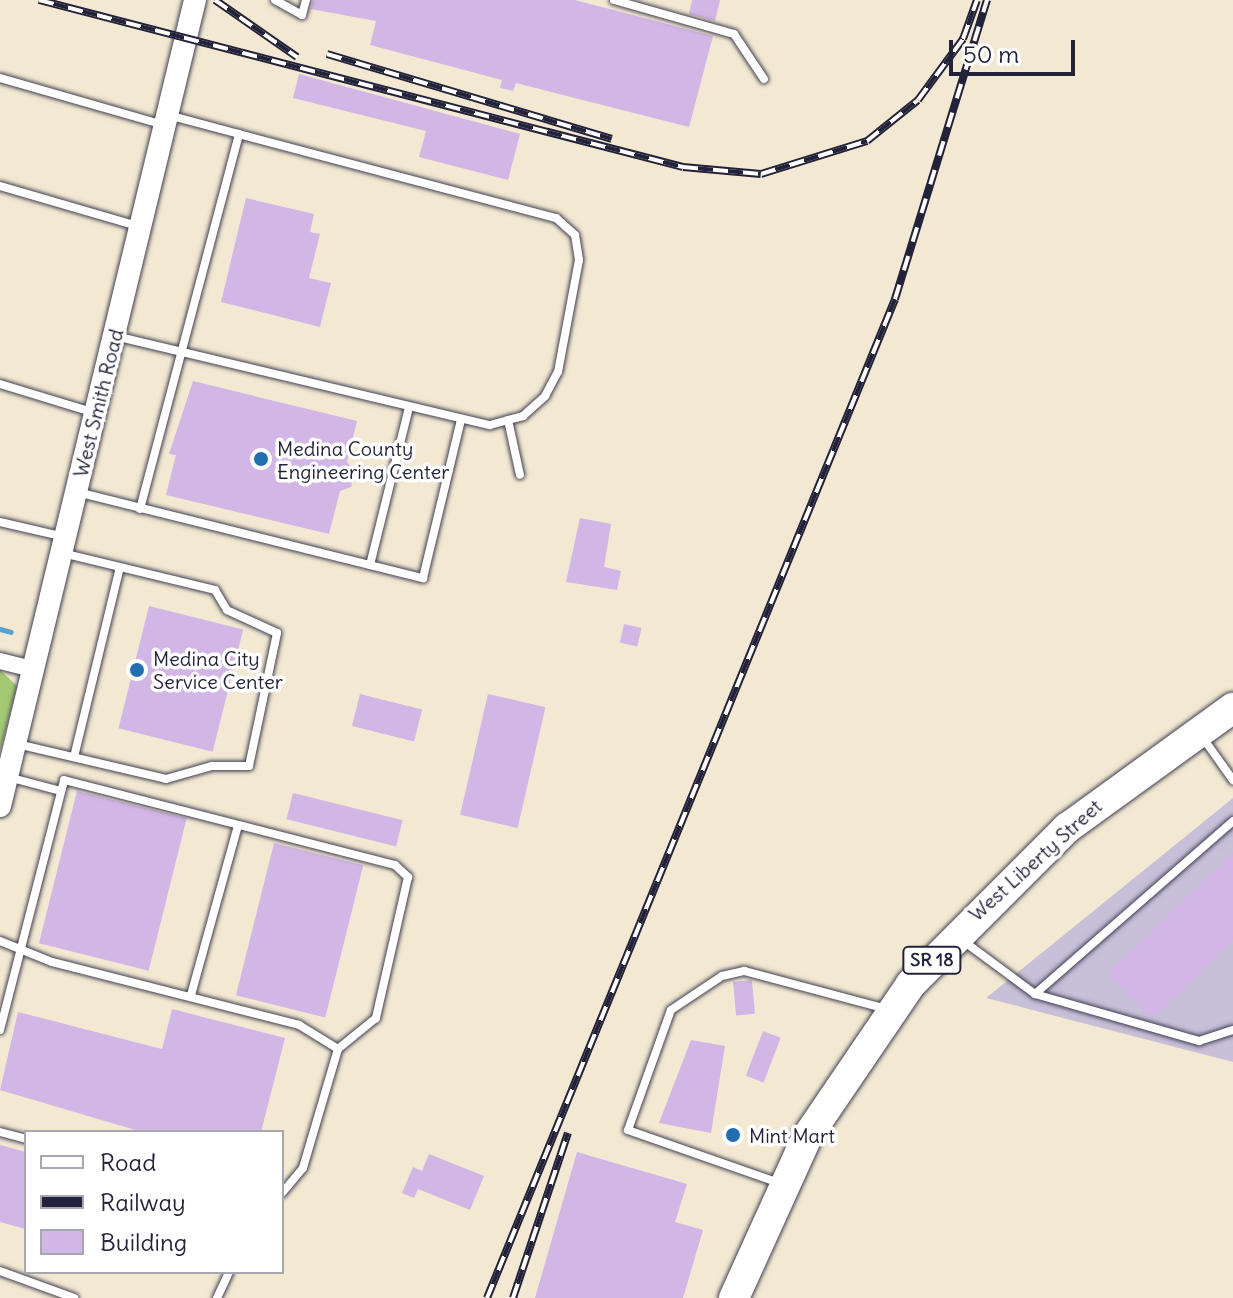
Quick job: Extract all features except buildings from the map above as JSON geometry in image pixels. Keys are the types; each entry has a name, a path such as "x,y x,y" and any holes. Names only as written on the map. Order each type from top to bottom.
{"highway":[{"name":"West Liberty Street","path":"734,1298 783,1184 891,1010 956,935 1067,828 1198,730 1233,708"}],"street":[{"name":"West Smith Road","path":"3,788 141,227 191,1"},
{"path":"0,661 33,669"}],"lane":[{"path":"275,0 302,15 306,0"},
{"path":"614,0 734,34 764,79"},
{"path":"0,78 166,120 239,134 533,210 575,235 579,260 558,372 545,396 508,420 461,420 114,336"},
{"path":"140,509 186,352 239,134"},
{"path":"0,186 141,227"},
{"path":"0,384 95,413"},
{"path":"370,565 409,407"},
{"path":"76,492 423,578 461,420"},
{"path":"508,420 520,475"},
{"path":"0,522 120,567 215,590 227,610 277,633 249,766 212,766 166,779 15,744"},
{"path":"74,757 120,567"},
{"path":"1198,730 1233,780"},
{"path":"0,1030 64,780 395,865 408,877 376,1018 338,1049 303,1168 284,1191"},
{"path":"3,788 61,791"},
{"path":"1035,994 1233,821"},
{"path":"191,995 238,825"},
{"path":"956,935 1035,994 1199,1041 1233,1030"},
{"path":"0,941 21,946 52,962 299,1025 338,1049"},
{"path":"783,1184 628,1130 671,1010 722,976 744,971 891,1010"},
{"path":"0,1132 24,1138"},
{"path":"0,1271 74,1298"},
{"path":"217,1298 228,1274"}],"shaded area":[{"path":"1233,798 1233,1062 986,998"}],"green space":[{"path":"0,670 17,686 0,751"}],"waterway":[{"path":"0,629 11,632"}],"railway":[{"path":"39,0 683,167 761,174 867,141 918,100 963,39 977,0"},
{"path":"215,0 297,57"},
{"path":"487,1298 895,299 987,0"},
{"path":"327,54 612,139"},
{"path":"513,1298 568,1133"}],"place":[{"name":"Medina County Engineering Center","path":"261,459"},
{"name":"Medina City Service Center","path":"137,670"},
{"name":"Mint Mart","path":"733,1135"}]}
